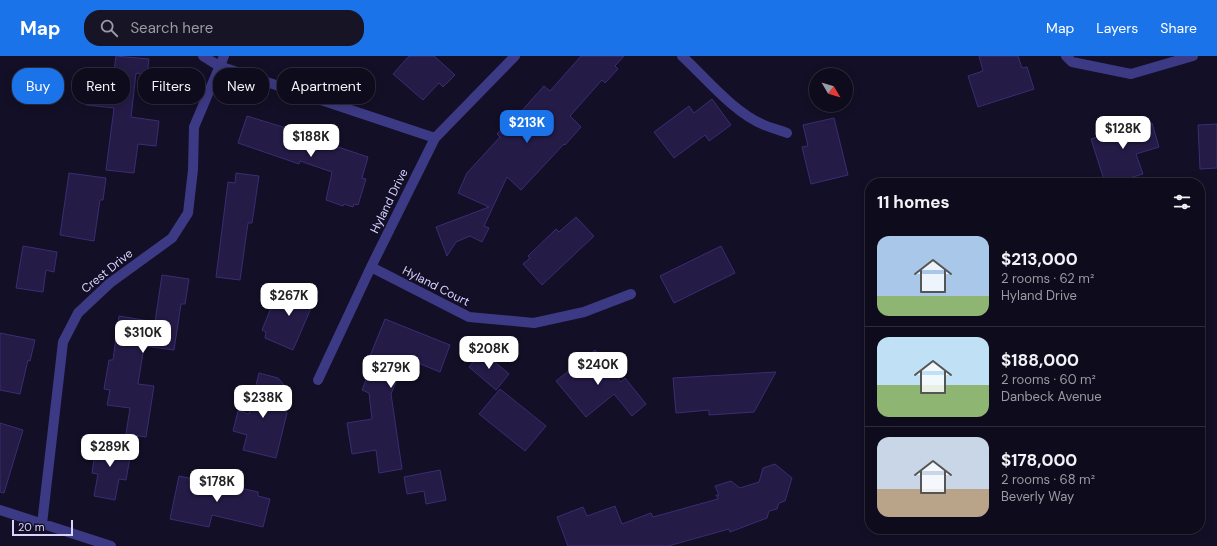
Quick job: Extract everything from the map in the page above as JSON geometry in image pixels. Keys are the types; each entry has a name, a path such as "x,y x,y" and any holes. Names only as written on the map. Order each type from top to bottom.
{"street":[{"path":"203,56 219,66 435,138"},
{"name":"Crest Drive","path":"42,524 63,342 78,313 110,283 172,238 188,213 193,170 194,127 224,56"},
{"name":"Hyland Drive","path":"318,380 435,138 515,56"},
{"path":"682,56 719,92 746,115 764,125 787,133"},
{"path":"1066,56 1072,62 1131,74 1193,56"},
{"name":"Hyland Court","path":"371,268 469,317 534,323 584,312 631,294"},
{"path":"0,510 111,546"}],"building":[{"path":"116,56 149,59 148,68 138,68 138,73 136,73 131,117 159,121 156,146 138,144 134,173 106,170 114,108 86,105 130,104 130,68 114,68"},
{"path":"409,56 434,56 455,75 443,87 439,83 423,100 393,74"},
{"path":"581,56 624,56 615,66 618,69 605,83 602,80 570,116 581,127 565,145 564,144 521,190 507,177 484,226 489,228 482,242 470,236 456,242 447,256 436,227 489,207 458,193 467,173 500,137 497,134 508,122 510,124 544,86 550,91"},
{"path":"979,56 1018,56 1022,68 1027,67 1034,89 978,107 968,76 983,71"},
{"path":"712,99 731,125 709,141 705,135 674,158 654,132 689,106 694,113"},
{"path":"247,116 286,128 285,134 325,148 326,143 368,157 362,178 366,179 358,205 354,204 353,207 344,204 343,206 326,200 332,172 300,161 299,164 238,143"},
{"path":"834,118 848,175 811,184 802,147 808,146 803,125"},
{"path":"1128,119 1132,130 1152,123 1159,147 1136,154 1143,174 1129,178 1103,178 1091,139 1111,133 1108,125"},
{"path":"1217,124 1217,168 1200,169 1198,125"},
{"path":"69,173 106,178 103,200 100,200 94,241 60,235"},
{"path":"236,173 259,176 252,223 248,223 240,280 216,277 228,182 235,183"},
{"path":"576,217 594,236 542,285 523,264 530,258 528,256 556,229 559,232"},
{"path":"23,246 57,252 54,272 46,270 43,292 16,288"},
{"path":"721,246 735,273 674,303 660,276"},
{"path":"162,275 189,279 185,304 181,304 174,350 144,346 138,384 154,386 146,437 126,434 130,408 107,405 110,390 104,389 109,360 113,360 119,316 155,322"},
{"path":"299,284 318,292 293,350 265,338 266,332 262,330 273,303 277,305 282,293 293,298"},
{"path":"385,319 450,345 440,372 406,358 391,394 402,469 379,473 376,450 352,454 347,423 372,419 369,393 362,390 371,367 366,366"},
{"path":"0,333 35,340 30,361 28,360 20,394 0,390"},
{"path":"595,350 621,382 625,378 646,404 632,416 614,394 586,417 556,381"},
{"path":"482,351 509,374 496,390 469,367"},
{"path":"776,372 754,412 709,415 709,410 676,413 673,378"},
{"path":"259,373 278,378 285,386 273,396 287,413 276,458 243,450 247,435 233,431 238,411 249,414"},
{"path":"500,389 546,426 525,451 479,414"},
{"path":"0,423 23,430 4,493 0,492"},
{"path":"97,440 132,446 126,480 119,479 115,500 94,496 98,474 92,473"},
{"path":"775,464 792,478 785,501 779,503 777,509 769,511 767,518 730,532 729,529 668,546 568,546 557,517 583,507 587,516 615,506 622,524 651,513 653,517 718,499 716,495 719,495 715,486 731,481 740,488 759,482 763,468"},
{"path":"440,470 446,500 426,504 424,491 407,494 404,477"},
{"path":"179,476 258,492 258,496 270,499 263,527 212,515 209,527 170,519"}]}
